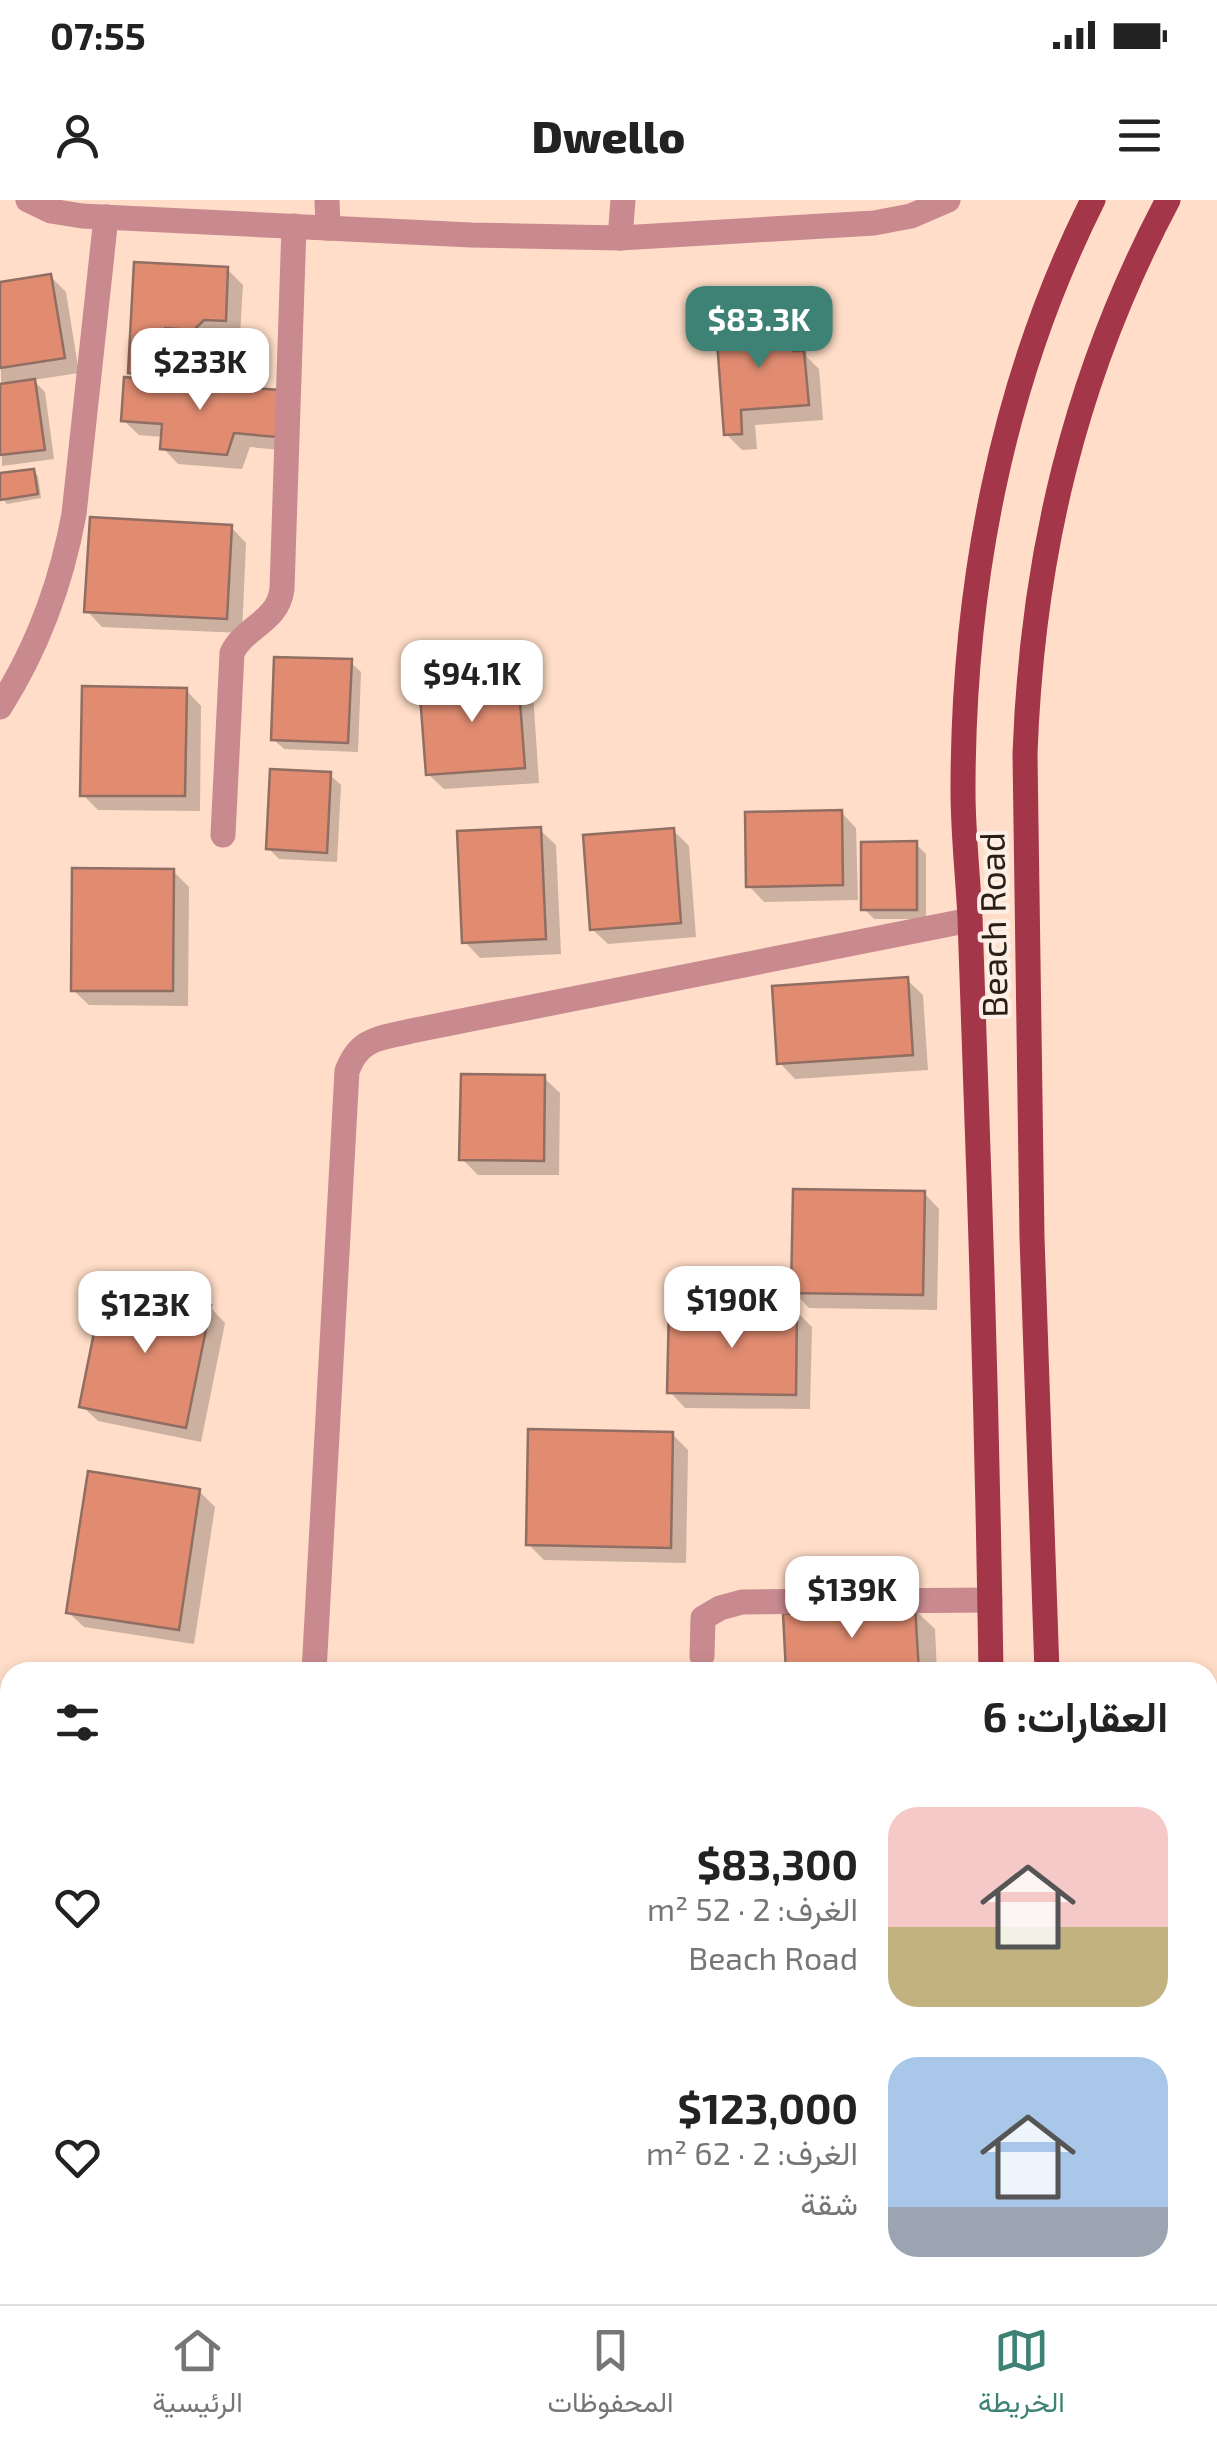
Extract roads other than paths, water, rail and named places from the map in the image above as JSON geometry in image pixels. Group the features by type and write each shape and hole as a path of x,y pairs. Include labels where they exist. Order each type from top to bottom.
{"main road":[{"name":"Beach Road","path":"990,1662 970,920 963,793 966,683 985,524 1020,385 1052,293 1093,200"},
{"name":"Beach Road","path":"1047,1662 1032,1237 1025,754 1028,674 1061,470 1098,352 1134,264 1168,200"}],"street":[{"path":"28,200 51,211 106,216 620,238 874,223 910,216 948,200"},
{"path":"326,200 328,228"},
{"path":"620,238 623,200"},
{"path":"0,707 40,635 66,556 74,514 106,216"},
{"path":"223,835 232,653 237,642 273,613 280,598 294,226"},
{"path":"315,1662 347,1072 353,1054 367,1042 411,1031 970,920"},
{"path":"702,1656 704,1618 720,1608 742,1602 990,1600"}]}
